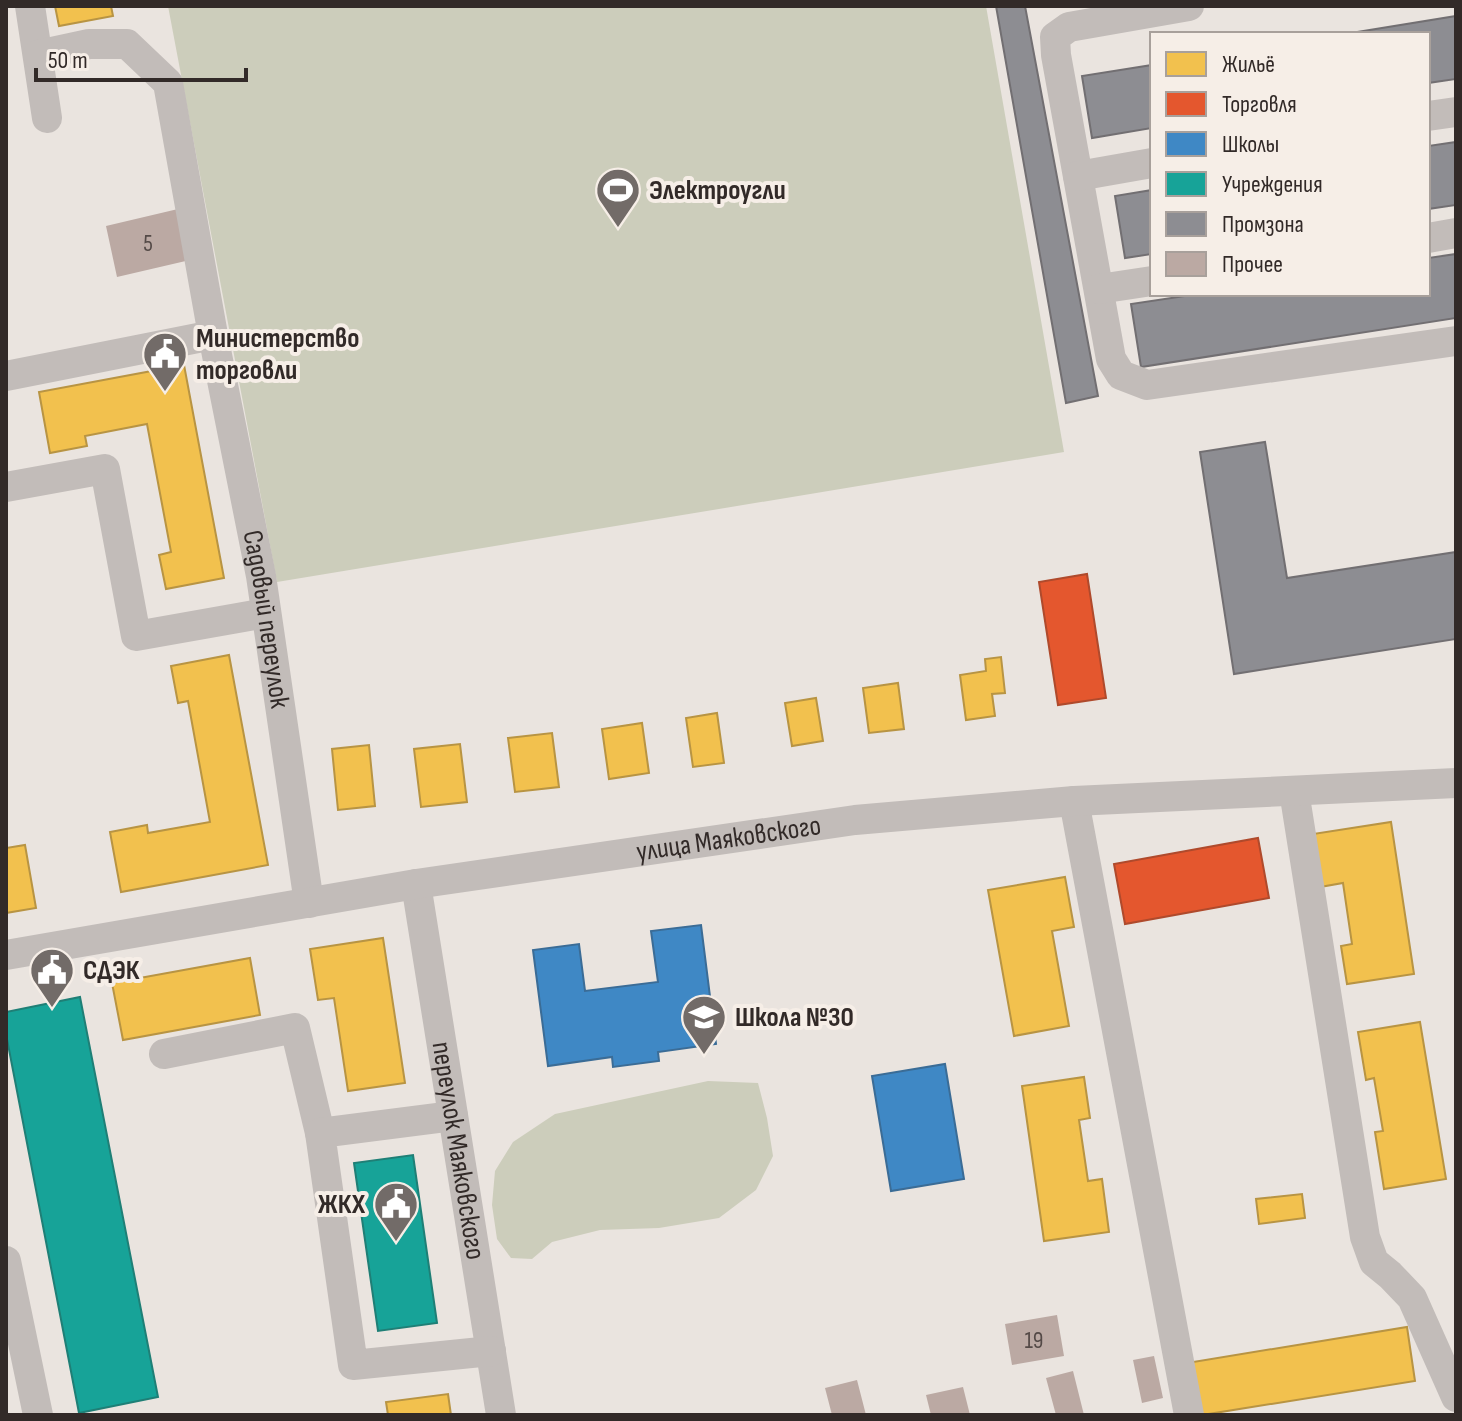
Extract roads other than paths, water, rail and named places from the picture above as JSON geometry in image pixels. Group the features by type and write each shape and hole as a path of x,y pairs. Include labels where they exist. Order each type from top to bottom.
{"street":[{"path":"30,6 47,118"},
{"path":"1189,6 1069,27 1055,37 1111,359 1121,375 1147,385 1456,341"},
{"name":"Садовый переулок","path":"38,55 89,44 127,44 168,83 266,613 309,903"},
{"path":"1430,116 1456,112"},
{"path":"1078,176 1150,163"},
{"path":"1430,238 1456,233"},
{"path":"1099,289 1150,281"},
{"path":"6,376 213,335"},
{"path":"6,487 105,469 136,636 266,613"},
{"name":"улица Маяковского","path":"6,955 416,884 855,820 1074,801 1456,783"},
{"path":"1294,791 1365,1237 1374,1262 1412,1298 1456,1397"},
{"path":"1074,801 1189,1415"},
{"name":"переулок Маяковского","path":"416,884 501,1415"},
{"path":"164,1054 295,1028 320,1133 353,1365 491,1351"},
{"path":"320,1133 453,1116"},
{"path":"6,1261 38,1415"}],"place":[{"name":"Электроугли","path":"618,229"},
{"name":"Министерство торговли","path":"165,393"},
{"name":"СДЭК","path":"52,1009"},
{"name":"Школа №30","path":"704,1056"},
{"name":"ЖКХ","path":"396,1243"}]}
